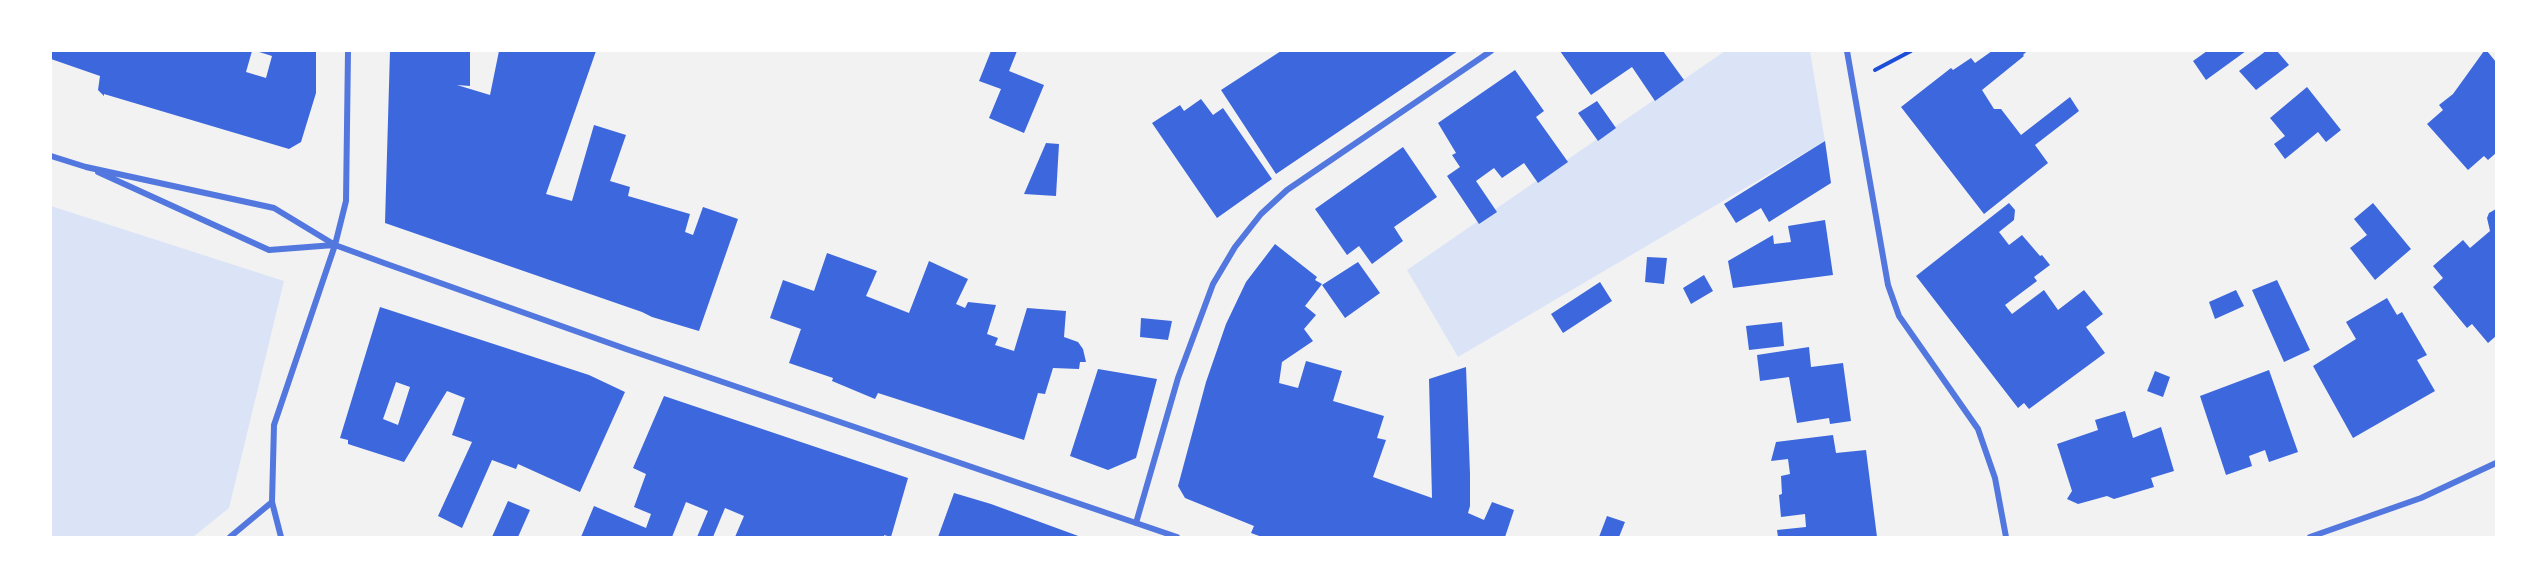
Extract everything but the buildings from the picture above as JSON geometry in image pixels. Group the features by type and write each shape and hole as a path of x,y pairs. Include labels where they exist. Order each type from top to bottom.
{"street":[{"path":"281,537 272,502 274,426 335,245 346,201 348,51"},
{"path":"1136,523 1178,378 1213,284 1235,247 1261,213 1287,190 1491,51"},
{"path":"1847,51 1887,285 1899,316 1978,429 1995,478 2006,537"},
{"path":"51,156 87,167 274,207 335,245 626,349 1178,537"},
{"path":"87,167 269,250 335,245"},
{"path":"2310,537 2421,498 2496,463"},
{"path":"230,537 272,502"}],"path":[{"path":"1853,82 1911,51"}],"shaded area":[{"path":"1725,51 1810,51 1825,141 1458,357 1407,270"},
{"path":"51,206 284,281 229,508 193,537 51,537"}]}
